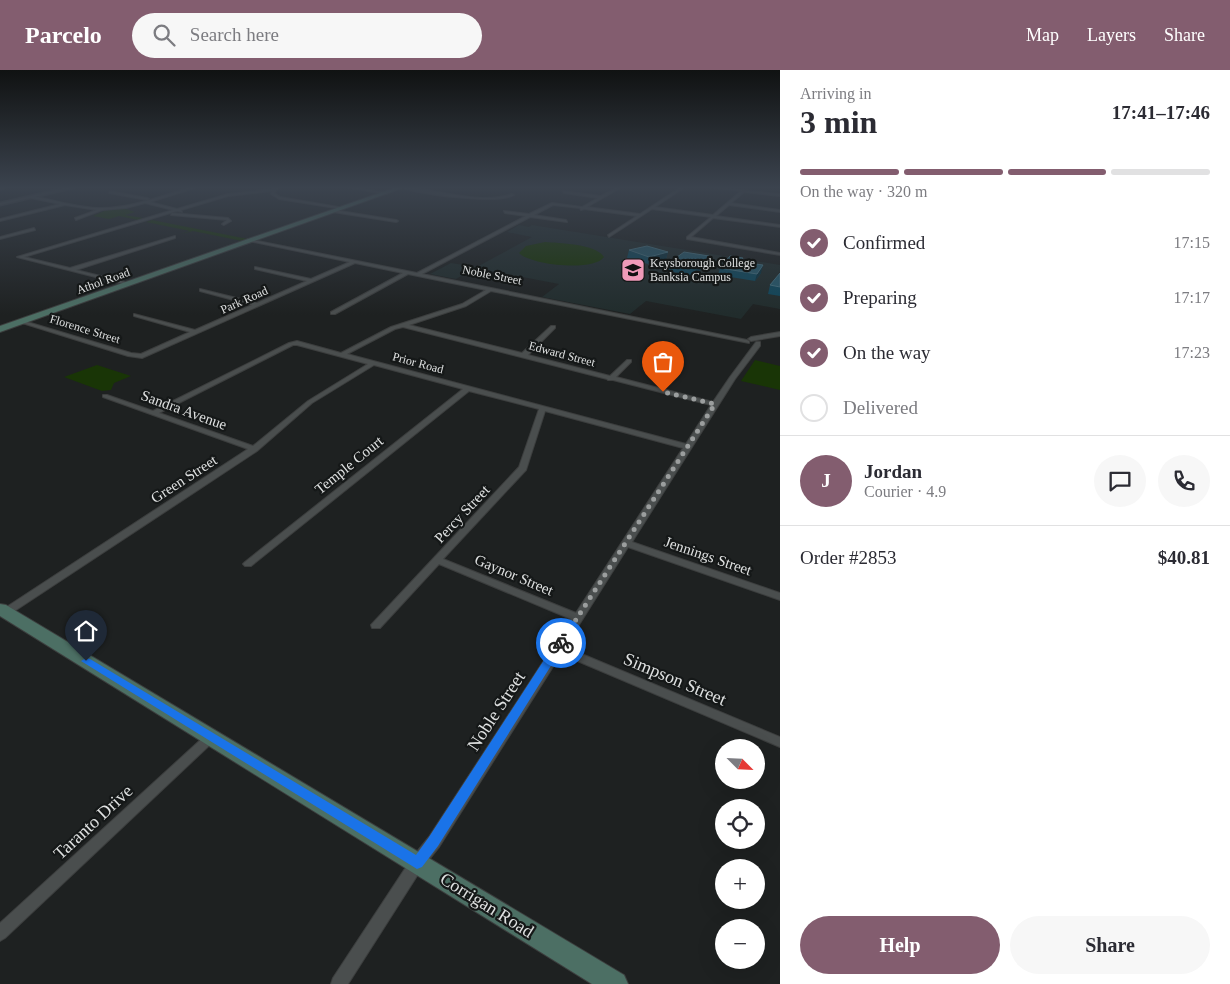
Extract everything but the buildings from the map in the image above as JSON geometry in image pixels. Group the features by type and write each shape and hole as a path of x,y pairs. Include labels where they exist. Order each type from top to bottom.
{"main road":[{"name":"Athol Road","path":"1,328 281,230"},
{"name":"Corrigan Road","path":"3,610 615,984"}],"street":[{"path":"0,238 32,230"},
{"path":"115,230 19,257 127,284"},
{"path":"419,274 504,230"},
{"path":"609,236 619,230"},
{"path":"698,230 688,238 758,248 780,254"},
{"path":"68,270 174,236"},
{"name":"Noble Street","path":"250,241 749,341 748,355"},
{"name":"Park Road","path":"142,356 354,261"},
{"path":"256,268 312,281"},
{"path":"333,313 408,272"},
{"path":"343,354 402,325 464,305 491,289"},
{"path":"202,290 257,305"},
{"path":"136,315 195,332"},
{"name":"Florence Street","path":"22,322 130,355 142,356"},
{"name":"Edward Street","path":"402,325 715,404"},
{"path":"523,356 553,327"},
{"path":"749,341 780,335"},
{"path":"749,341 758,342 780,335"},
{"name":"Noble Street","path":"339,984 417,863 434,842 715,404 748,355 754,351 758,342"},
{"name":"Prior Road","path":"152,413 291,344 304,344 688,448"},
{"path":"610,379 630,361"},
{"name":"Green Street","path":"3,610 254,449 310,402 373,363"},
{"name":"Temple Court","path":"248,564 467,389"},
{"name":"Sandra Avenue","path":"105,396 254,449"},
{"name":"Percy Street","path":"376,625 523,468 543,408"},
{"name":"Jennings Street","path":"626,544 780,597"},
{"name":"Gaynor Street","path":"438,560 578,618"},
{"name":"Simpson Street","path":"557,648 780,742"},
{"name":"Taranto Drive","path":"0,933 211,738"}],"shaded area":[{"name":"Keysborough College Banksia Campus","path":"511,230 561,230 780,265 780,272 777,276 780,277 780,309 753,304 741,319 646,301 630,314 542,297 559,284 475,268 532,237 507,232"},
{"path":"451,263 476,267 456,279 430,274"}],"green space":[{"path":"183,230 201,230 248,239 242,241 193,231 181,234 190,231"},
{"path":"545,242 586,247 593,249 604,257 598,262 588,264 562,265 536,261 519,253 526,246"},
{"path":"755,360 780,366 780,390 741,381"},
{"path":"97,365 131,376 114,383 111,390 102,391 64,377"}],"way so far":[{"path":"561,643 715,404 663,392"}],"place":[{"name":"Keysborough College Banksia Campus","path":"633,270"}],"route":[{"path":"86,661 417,863 434,842 561,643"}]}
